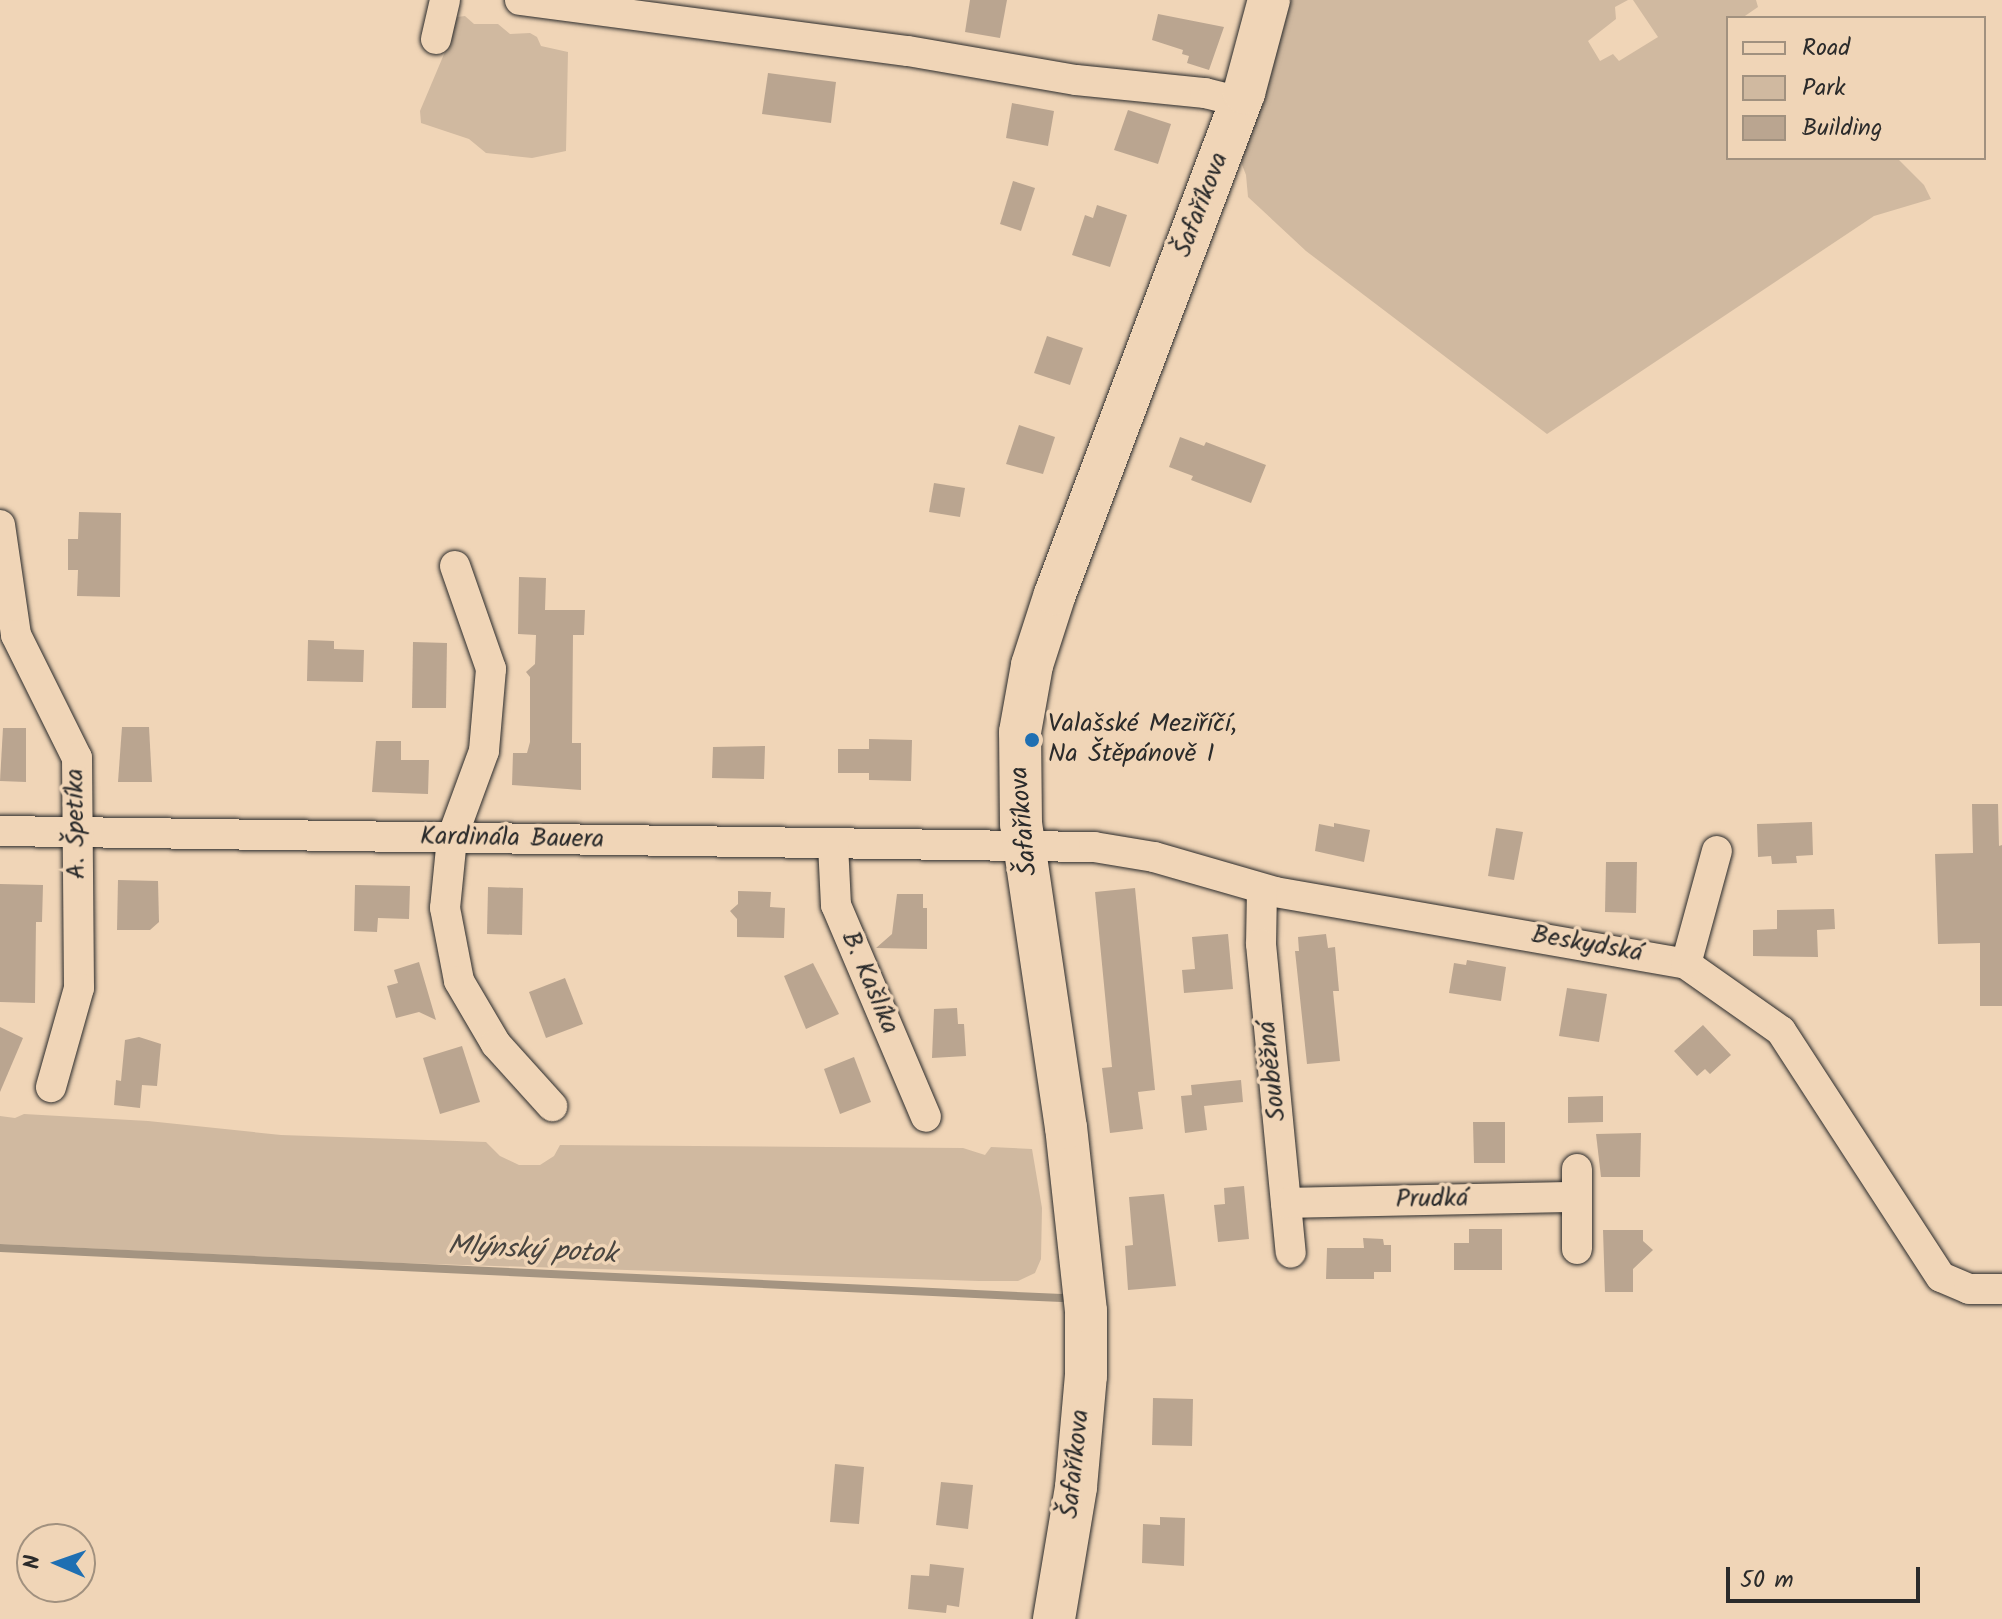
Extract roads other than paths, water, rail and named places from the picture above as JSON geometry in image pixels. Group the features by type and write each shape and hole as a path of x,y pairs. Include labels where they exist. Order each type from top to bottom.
{"street":[{"path":"436,39 445,0"},
{"path":"520,0 895,49 1062,78 1213,94 1241,102"},
{"name":"Šafaříkova","path":"1054,1619 1076,1487 1086,1376 1086,1311 1066,1128 1024,847 1019,798 1020,732 1032,665 1067,557 1241,102 1268,5"},
{"name":"A. Špetíka","path":"0,525 16,635 77,758 79,988 51,1087"},
{"path":"455,566 491,669 484,751 452,838 445,908 459,981 496,1044 552,1106"},
{"name":"Kardinála Bauera","path":"0,831 1024,847"},
{"name":"B. Kašlíka","path":"833,844 836,905 926,1117"},
{"name":"Beskydská","path":"1024,847 1119,850 1262,889 1686,964 1781,1031 1941,1277 1969,1289 2002,1289"},
{"path":"1686,964 1717,851"},
{"name":"Souběžná","path":"1262,889 1261,944 1291,1253"},
{"name":"Prudká","path":"1286,1203 1577,1183 1577,1249"}],"waterway":[{"name":"Mlýnský potok","path":"0,1248 1062,1298"}],"place":[{"name":"Valašské Meziříčí, Na Štěpánově I","path":"1032,740"}]}
